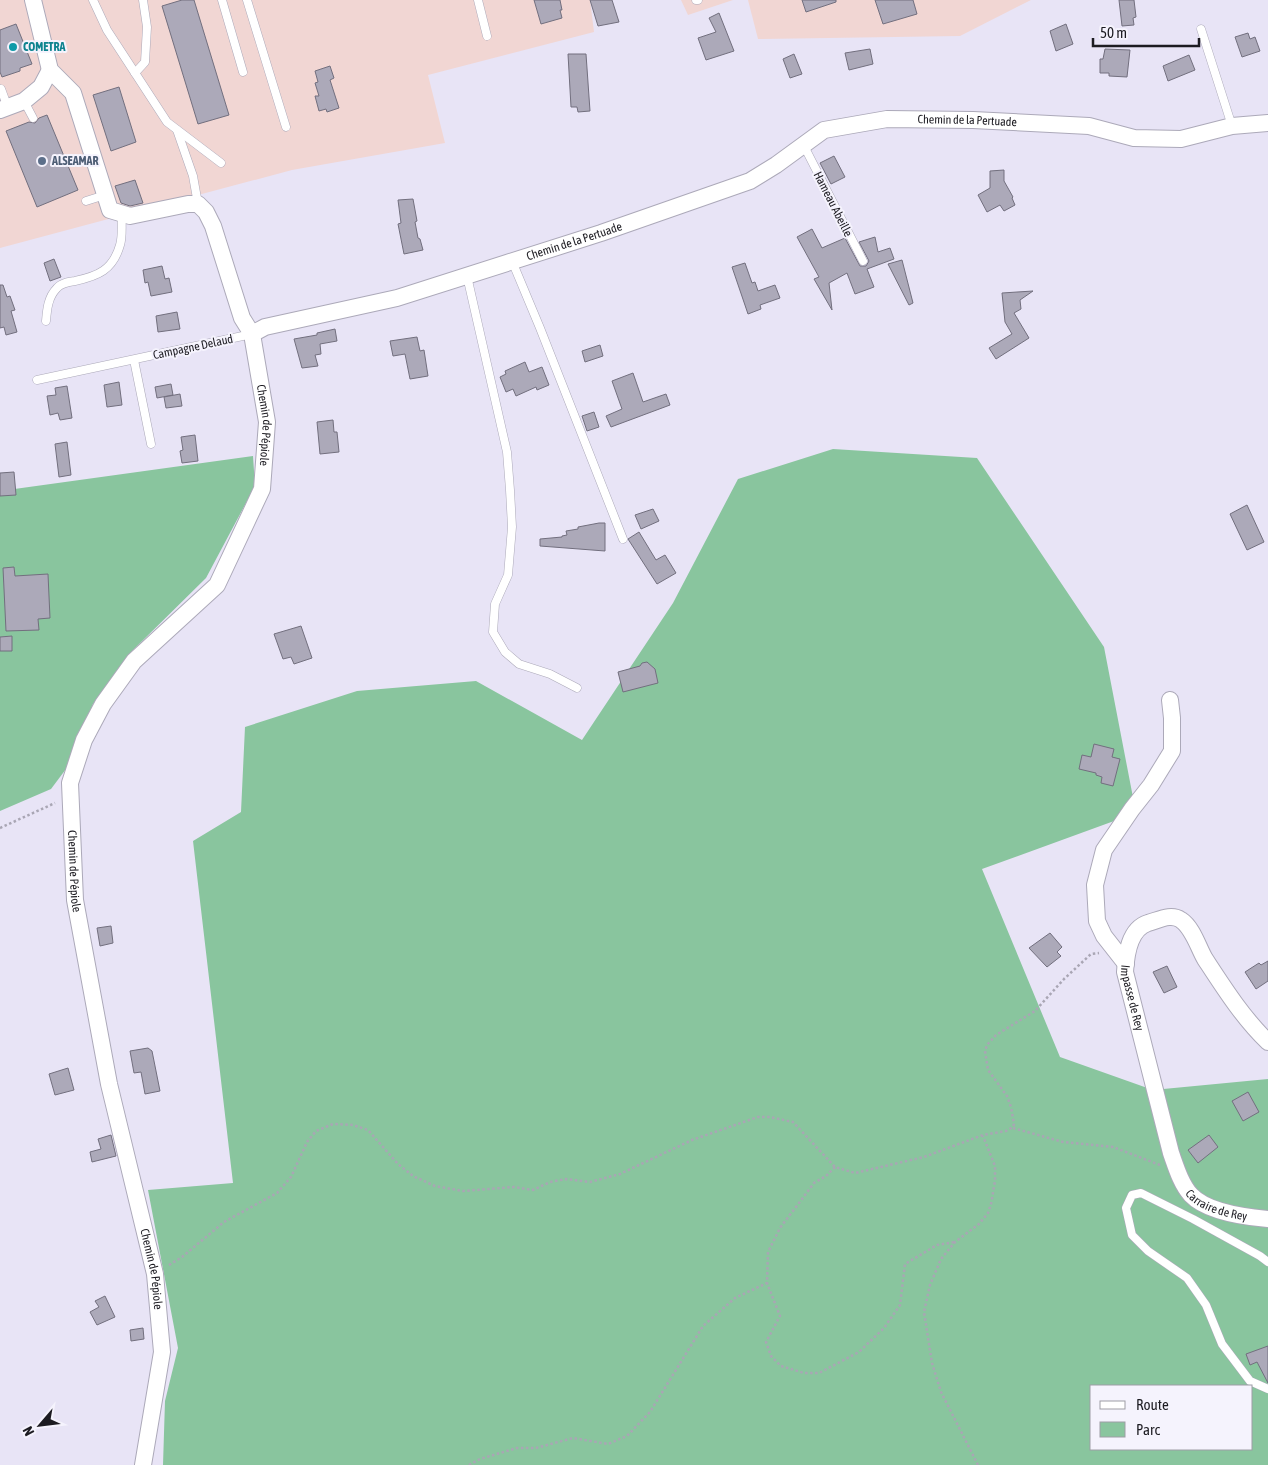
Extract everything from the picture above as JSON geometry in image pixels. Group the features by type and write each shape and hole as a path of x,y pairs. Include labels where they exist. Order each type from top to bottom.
{"street":[{"path":"32,0 50,70 73,93 110,210 130,216 188,204 198,204 206,212 213,226 242,318 252,334"},
{"path":"4,109 24,101 41,87 50,70"},
{"name":"Chemin de la Pertuade","path":"252,334 265,327 397,298 600,233 750,181 804,146 824,130 887,119 973,120 1089,126 1134,138 1182,139 1232,126 1268,123"},
{"name":"Chemin de Pépiole","path":"143,1465 162,1352 155,1274 109,1084 75,900 70,783 84,740 103,704 134,661 217,584 262,490 267,422 252,334"},
{"path":"1121,957 1104,936 1097,921 1096,885 1104,850 1151,785 1172,750 1170,700"},
{"name":"Impasse de Rey","path":"1177,1171 1170,1153 1121,957 1126,957 1135,930 1144,924 1170,916 1180,919 1188,926 1204,958 1250,1024 1268,1042"},
{"name":"Carraire de Rey","path":"1177,1171 1190,1194 1203,1203 1221,1211 1268,1219"}],"lane":[{"path":"93,0 107,30 167,122 221,163"},
{"path":"135,73 145,62 147,26 142,0"},
{"path":"222,0 243,72"},
{"path":"247,0 286,127"},
{"path":"478,0 487,36"},
{"path":"1201,29 1232,126"},
{"path":"1,89 4,109"},
{"path":"24,101 33,118"},
{"path":"178,130 193,176 198,204"},
{"name":"Hameau Abeille","path":"804,146 863,261"},
{"path":"86,201 105,195"},
{"path":"46,321 49,302 55,289 61,285 94,277 108,268 121,244 122,214"},
{"path":"512,261 623,539"},
{"path":"467,276 505,443 510,490 512,527 508,575 495,604 493,632 505,652 519,664 550,674 578,688"},
{"name":"Campagne Delaud","path":"37,380 252,334"},
{"path":"134,360 151,444"},
{"path":"1268,1262 1193,1218 1141,1193 1132,1195 1126,1208 1132,1235 1148,1251 1186,1278 1206,1305 1222,1344 1250,1381 1268,1390"}],"path":[{"path":"0,828 70,796"},
{"path":"1012,1127 1012,1107 1007,1096 988,1070 985,1051 987,1045 996,1035 1035,1011 1064,979 1091,954 1121,957"},
{"path":"155,1274 182,1257 224,1222 278,1193 291,1177 306,1142 316,1131 333,1124 353,1125 368,1130 398,1164 413,1176 435,1186 463,1191 514,1187 534,1190 550,1182 566,1179 590,1182 620,1174 692,1140 758,1117 770,1117 793,1122 835,1167 855,1173 924,1157 983,1135 1006,1131 1012,1127"},
{"path":"1012,1127 1063,1142 1113,1147 1177,1171"},
{"path":"978,1465 941,1392 932,1363 924,1317 930,1285 934,1272 941,1260 955,1242 979,1224 988,1213 991,1204 995,1182 995,1166 983,1135"},
{"path":"835,1167 826,1176 814,1183 780,1228 768,1252 767,1283 780,1316 766,1342 771,1356 781,1366 804,1373 819,1373 859,1352 884,1328 900,1305 905,1264 936,1245 955,1242"},
{"path":"469,1465 480,1459 517,1448 536,1448 573,1438 608,1444 627,1436 650,1412 703,1326 735,1298 767,1283"}],"shaded area":[{"path":"0,0 590,0 594,32 428,75 445,143 292,170 0,248"},
{"path":"681,0 733,0 688,15"},
{"path":"748,0 1031,0 960,36 758,39"}],"green space":[{"path":"833,449 977,458 1104,647 1136,813 982,869 1060,1057 1153,1090 1268,1079 1268,1465 163,1465 165,1401 178,1348 148,1190 233,1183 193,841 241,812 245,727 357,691 476,681 582,740 673,603 738,479"},
{"path":"253,456 255,486 206,578 130,653 93,704 66,769 51,789 0,811 0,491"}],"building":[{"path":"182,0 194,0 229,115 198,124 162,6"},
{"path":"534,0 560,0 562,18 541,24"},
{"path":"590,0 612,0 619,22 598,26"},
{"path":"802,0 836,0 836,2 806,12"},
{"path":"875,0 913,0 917,14 883,24"},
{"path":"1119,0 1134,0 1136,17 1133,18 1134,25 1122,26"},
{"path":"719,13 734,51 706,60 698,38 716,32 709,18"},
{"name":"COMETRA","path":"16,24 32,64 20,68 20,71 2,77 0,72 0,30"},
{"path":"1066,24 1073,44 1056,51 1050,31"},
{"path":"1248,33 1250,39 1255,37 1260,51 1242,57 1235,37"},
{"path":"870,49 873,64 849,70 845,53"},
{"path":"1105,49 1130,50 1127,77 1109,76 1109,73 1100,73 1100,59 1103,59"},
{"path":"568,54 586,54 590,111 578,112 577,107 571,107"},
{"path":"794,54 802,74 790,78 783,59"},
{"path":"1189,55 1195,70 1168,81 1163,66"},
{"path":"330,66 334,78 330,80 339,108 327,112 326,109 319,111 315,96 319,96 315,83 318,82 315,71"},
{"path":"119,87 136,142 111,151 93,95"},
{"name":"ALSEAMAR","path":"47,115 78,190 37,207 6,131 29,122 35,123 39,118"},
{"path":"834,156 845,177 831,184 820,163"},
{"path":"1004,170 1004,181 1013,197 1015,205 1004,211 1000,205 987,212 978,195 990,188 990,171"},
{"path":"135,180 143,203 130,206 121,203 115,186"},
{"path":"413,199 418,238 423,250 404,254 398,224 401,223 398,200"},
{"path":"812,229 822,248 845,238 860,266 866,266 869,261 859,242 875,237 878,252 890,248 894,259 867,269 874,287 855,294 847,273 829,283 832,310 814,279 819,277 797,237"},
{"path":"54,259 61,277 50,281 44,263"},
{"path":"902,260 913,303 909,305 888,264"},
{"path":"745,263 752,283 755,282 758,291 775,285 780,298 760,305 761,309 748,314 732,267"},
{"path":"162,266 165,279 169,278 172,292 151,296 148,282 145,283 143,270"},
{"path":"0,285 3,285 7,297 10,296 15,310 11,311 17,332 6,335 4,327 0,328"},
{"path":"1033,291 1020,300 1021,309 1014,313 1029,338 996,359 989,348 1012,334 1005,322 1002,293"},
{"path":"177,312 180,329 158,332 156,316"},
{"path":"335,329 337,341 320,344 321,354 315,355 318,366 302,368 294,339 317,335 317,333"},
{"path":"417,337 420,351 424,350 428,376 410,379 405,354 393,356 390,341"},
{"path":"600,345 603,356 585,362 582,351"},
{"path":"525,362 529,372 542,367 549,385 537,390 536,387 516,396 513,389 506,392 500,377 506,374 505,371"},
{"path":"633,373 643,402 666,394 670,405 611,427 606,416 622,409 612,381"},
{"path":"119,382 122,405 107,407 104,385"},
{"path":"171,384 173,395 157,398 155,387"},
{"path":"67,386 72,418 60,420 58,413 50,415 47,396 56,395 55,388"},
{"path":"180,394 182,406 166,408 164,397"},
{"path":"594,412 599,427 587,431 582,416"},
{"path":"333,420 334,432 337,432 339,452 320,454 317,422"},
{"path":"195,435 198,461 182,463 180,451 183,450 181,437"},
{"path":"67,442 71,475 59,477 55,444"},
{"path":"14,472 16,495 0,496 0,473"},
{"path":"1247,505 1264,542 1247,550 1230,514"},
{"path":"653,509 659,521 641,529 635,515"},
{"path":"605,523 605,551 540,546 540,539 562,537 567,535 566,531"},
{"path":"639,532 656,560 665,555 676,573 657,584 628,539"},
{"path":"14,567 15,576 48,574 50,618 38,619 39,630 6,631 3,568"},
{"path":"301,626 312,658 294,664 291,657 283,659 274,634"},
{"path":"12,636 12,651 0,651 0,637"},
{"path":"647,662 655,669 658,683 623,692 618,672"},
{"path":"1094,744 1114,749 1112,757 1120,759 1113,786 1101,783 1102,777 1096,775 1096,773 1079,769 1082,755 1091,757"},
{"path":"111,926 113,943 100,946 97,928"},
{"path":"1050,933 1062,947 1057,952 1061,956 1047,967 1029,948"},
{"path":"1268,961 1268,981 1256,989 1245,972 1259,963 1261,965"},
{"path":"1167,966 1177,987 1164,993 1153,972"},
{"path":"148,1048 152,1051 160,1091 145,1094 141,1072 134,1073 130,1051"},
{"path":"68,1068 74,1090 55,1095 49,1074"},
{"path":"1248,1092 1259,1112 1243,1121 1232,1101"},
{"path":"111,1135 116,1156 92,1162 90,1152 101,1149 98,1139"},
{"path":"1209,1135 1218,1147 1198,1163 1188,1150"},
{"path":"105,1296 115,1317 97,1325 90,1312 99,1307 95,1301"},
{"path":"143,1328 144,1339 131,1341 130,1330"},
{"path":"1268,1346 1268,1383 1257,1362 1250,1365 1246,1354"}],"place":[{"name":"COMETRA","path":"13,47"},
{"name":"ALSEAMAR","path":"42,161"}]}
